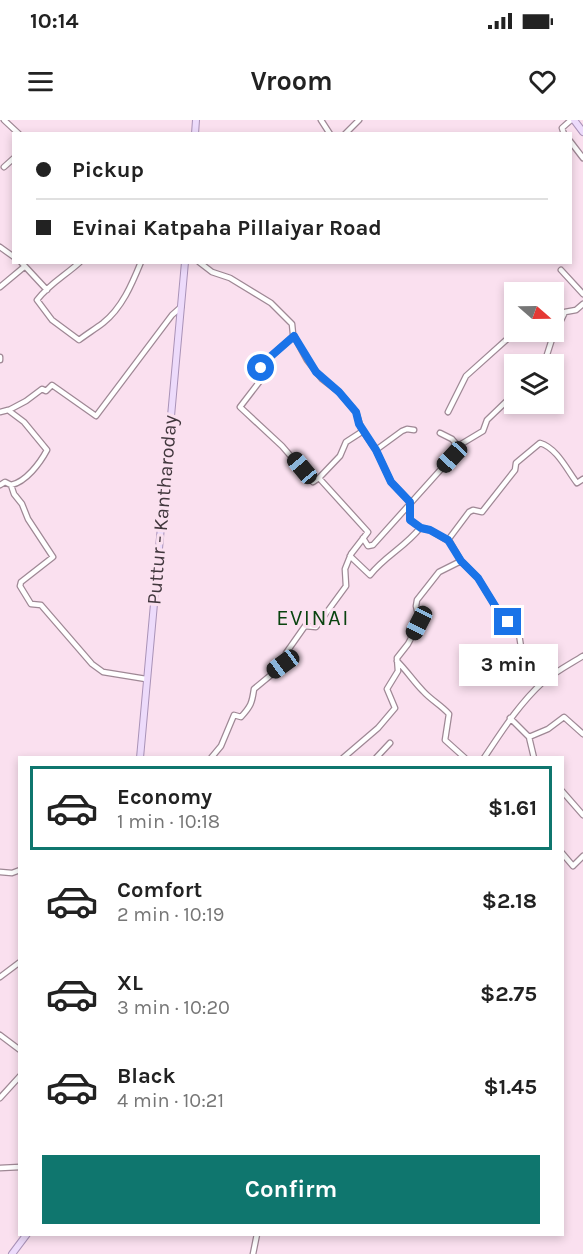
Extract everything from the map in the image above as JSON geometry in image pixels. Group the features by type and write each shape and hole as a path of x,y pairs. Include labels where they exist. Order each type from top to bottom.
{"main road":[{"path":"573,120 583,132"},
{"name":"Puttur - Kantharoday","path":"140,756 185,264"},
{"path":"12,1254 26,1236"}],"street":[{"path":"4,120 17,132"},
{"path":"347,132 359,120"},
{"path":"563,132 562,128 573,120"},
{"path":"572,144 583,158"},
{"path":"4,167 12,160"},
{"path":"78,264 68,274 59,277 37,300 52,320 80,340 104,322 120,305 132,285 140,264"},
{"path":"204,264 212,272 230,278 271,303 292,324 294,336 316,372 339,392 356,412 363,431 376,450 391,482 410,502 409,518 420,528 430,530 448,540 461,561 478,578 497,609 519,634 521,647 545,681"},
{"path":"0,287 23,265 46,290"},
{"path":"561,270 583,294"},
{"path":"564,316 566,312 576,310 583,304"},
{"path":"0,412 26,401 42,388 46,391 52,385 96,416 172,315 181,307"},
{"path":"294,336 262,364 263,377 240,407 282,446 313,482 340,456 346,442 363,431"},
{"path":"448,412 466,376 504,342"},
{"path":"363,538 368,546 373,545 452,457 458,446 483,431 487,420 504,404"},
{"path":"0,485 5,482 11,484 25,478 47,450 24,422 9,410"},
{"path":"376,450 402,431 414,430"},
{"path":"440,433 452,439 458,446"},
{"path":"448,540 469,512 473,510 479,512 484,509 515,470 516,464 540,443 549,448 566,466 577,483 583,479"},
{"path":"213,756 221,746 234,715 241,717 250,707 254,699 254,688 283,664 286,653 305,626 316,627 336,601 346,586 345,569 350,556 368,532 319,478"},
{"path":"11,484 28,519 53,557 21,582 20,586 31,604 41,605 78,649 103,672 146,679"},
{"path":"350,556 370,575 383,559 405,546 420,528"},
{"path":"345,756 378,728 395,708 387,692 398,670 396,660 419,623 416,606 421,594 439,572 461,561"},
{"path":"485,756 510,718 545,681 583,656"},
{"path":"396,660 423,691 439,703 448,714 445,740 463,756"},
{"path":"529,737 548,729 564,717 583,734"},
{"path":"510,718 529,737 534,756"},
{"path":"378,756 390,743"},
{"path":"381,752 384,756"},
{"path":"564,793 583,815"},
{"path":"564,855 573,866 583,856"},
{"path":"0,872 12,873 18,871"},
{"path":"0,977 18,964"},
{"path":"0,1036 18,1049"},
{"path":"0,1098 18,1078"},
{"path":"0,1168 18,1167"},
{"path":"253,1254 257,1236"}],"district":[{"name":"EVINAI","path":"313,618"}],"route":[{"path":"261,368 269,357 294,336 316,372 339,392 356,412 359,424 376,450 385,472 396,489 410,502 410,520 421,528 430,530 448,540 461,561 478,578 508,622"}]}
